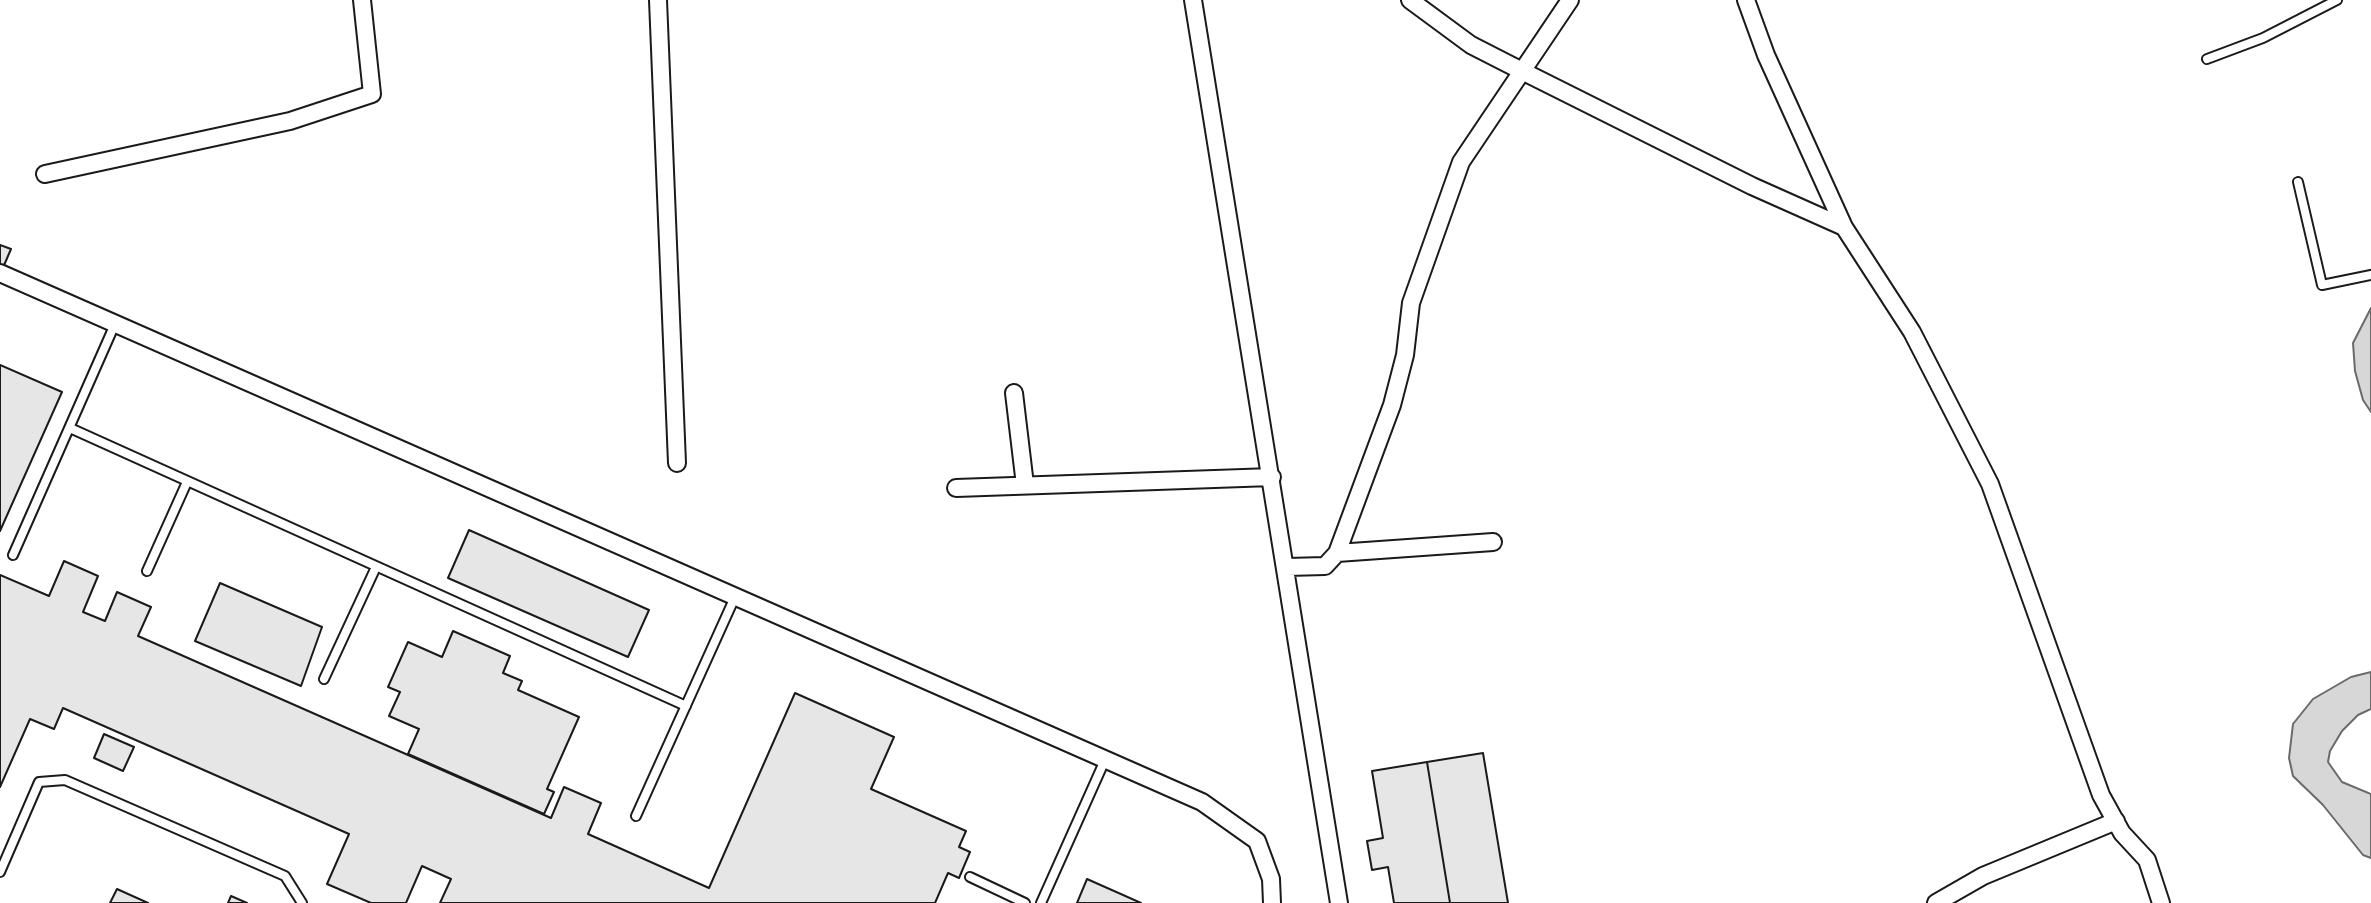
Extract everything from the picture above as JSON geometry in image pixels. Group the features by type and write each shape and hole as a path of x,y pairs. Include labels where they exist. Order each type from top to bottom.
{"street":[{"path":"45,174 290,121 372,94 362,0"},
{"path":"658,0 677,463"},
{"path":"1193,0 1339,903"},
{"path":"1410,0 1471,45 1752,186 1844,227"},
{"path":"1287,567 1325,566 1337,553 1392,405 1405,355 1411,303 1461,162 1520,70 1570,0"},
{"path":"1746,0 1766,55 1844,227 1912,332 1990,484 2101,795 2116,821 2147,860 2161,903"},
{"path":"0,273 1202,802 1257,841 1271,879 1272,903"},
{"path":"1014,393 1025,485"},
{"path":"956,488 1272,477"},
{"path":"1337,553 1493,542"},
{"path":"1936,903 1983,876 2116,821"}],"lane":[{"path":"2207,59 2263,38 2337,0"},
{"path":"2298,182 2322,285 2371,275"},
{"path":"13,555 115,324"},
{"path":"70,428 686,706"},
{"path":"147,571 187,482"},
{"path":"324,679 376,567"},
{"path":"636,816 735,597"},
{"path":"1041,903 1105,760"},
{"path":"0,872 39,782 65,780 285,876 301,902"},
{"path":"970,877 1025,903"}],"shaded area":[{"path":"2371,308 2371,412 2363,400 2355,371 2353,343"},
{"path":"2371,672 2371,709 2358,715 2342,731 2330,751 2328,762 2342,782 2371,794 2371,858 2363,855 2323,805 2293,776 2289,758 2293,724 2313,699 2351,677"}],"building":[{"path":"0,245 11,249 2,270 0,269"},
{"path":"0,365 62,392 0,531"},
{"path":"469,530 649,610 628,657 448,578"},
{"path":"64,561 98,576 83,612 105,621 117,592 151,607 138,636 551,818 564,787 601,803 588,834 709,888 795,693 894,737 871,789 966,831 959,847 970,852 959,878 948,873 935,903 440,903 451,879 422,866 406,903 371,903 327,884 349,834 63,708 54,729 30,719 0,787 0,575 49,596"},
{"path":"220,583 322,627 301,686 195,641"},
{"path":"453,631 510,656 503,673 522,681 518,690 579,717 547,789 554,792 544,814 408,754 419,729 389,716 400,692 388,687 408,642 442,657"},
{"path":"104,734 134,747 123,771 94,758"},
{"path":"1483,753 1508,903 1450,903 1427,762"},
{"path":"1427,762 1450,903 1394,903 1388,867 1372,870 1367,841 1383,838 1372,771"},
{"path":"1087,879 1141,903 1077,903"},
{"path":"117,889 148,903 110,903"},
{"path":"231,896 247,903 228,903"}]}
